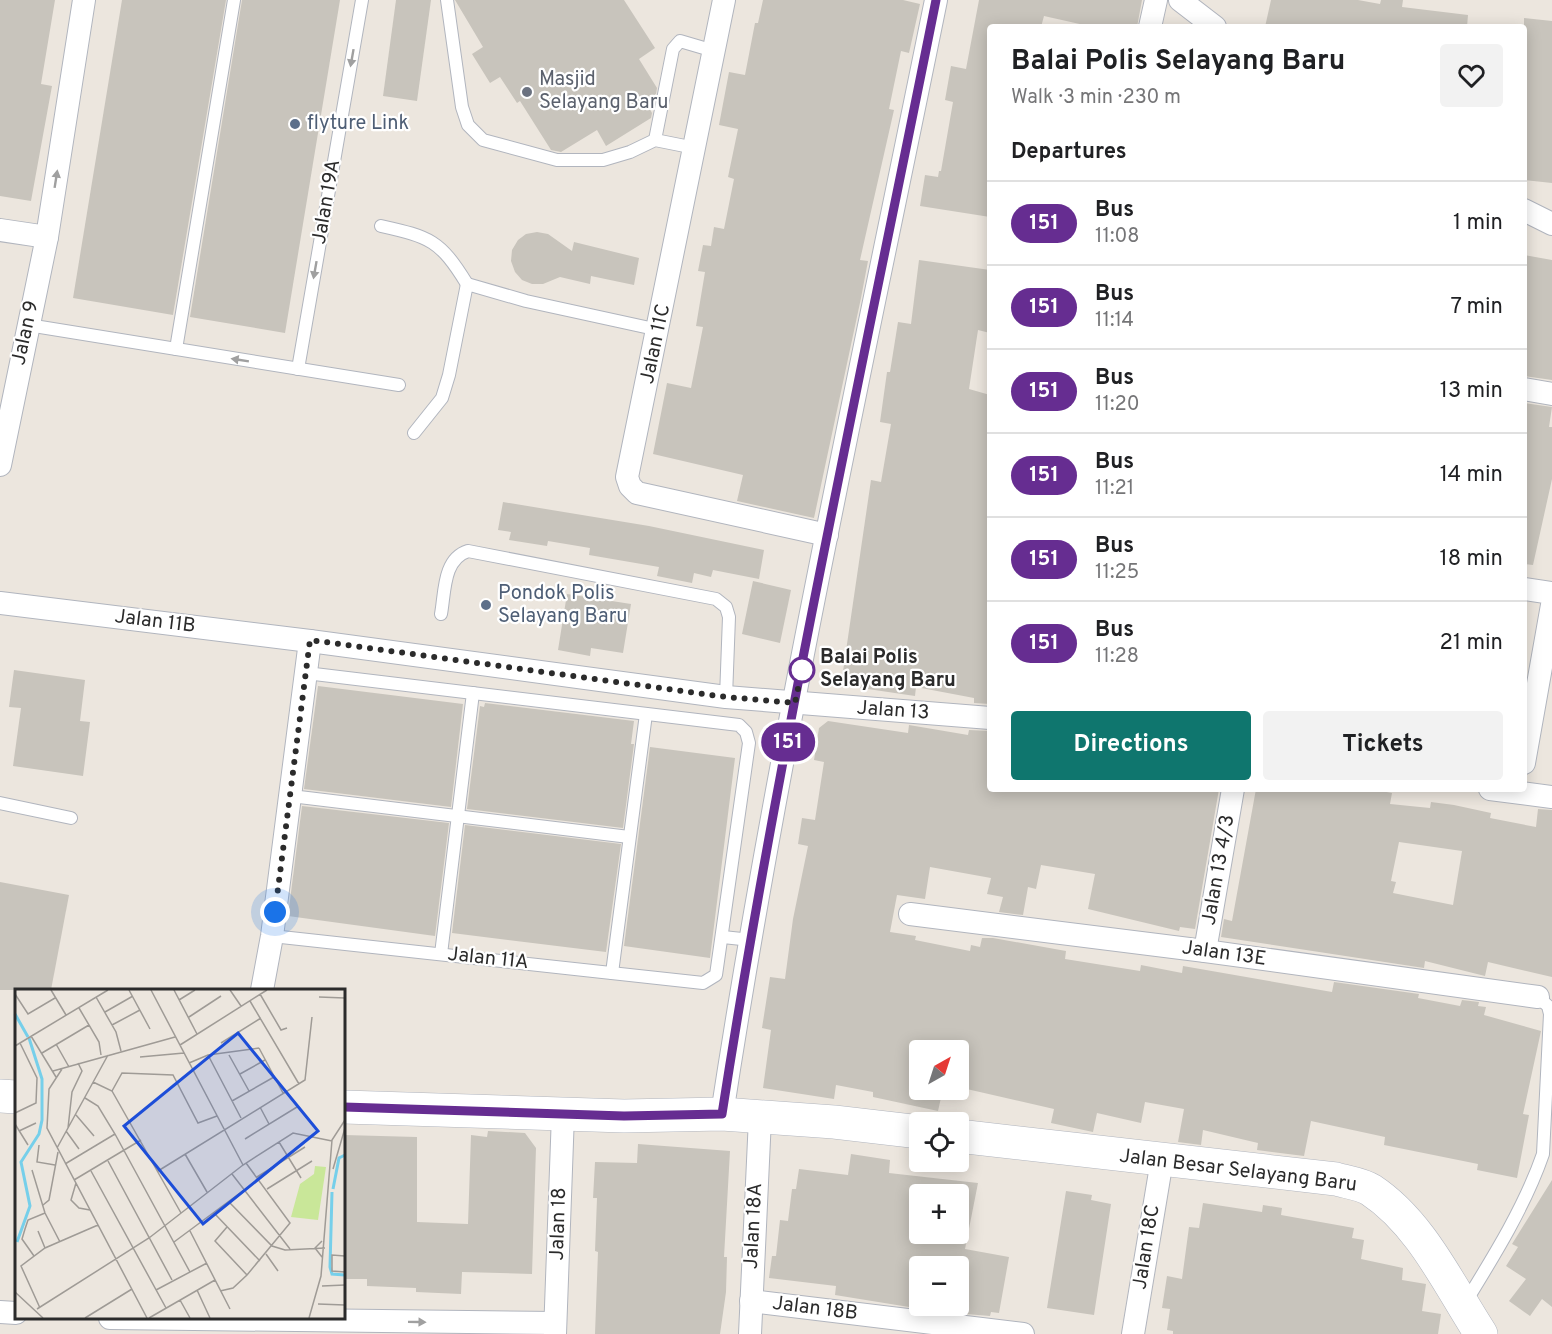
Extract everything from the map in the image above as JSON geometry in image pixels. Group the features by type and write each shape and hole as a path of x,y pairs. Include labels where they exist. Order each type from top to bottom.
{"street":[{"path":"0,230 47,237 84,0"},
{"name":"Jalan 11C","path":"724,0 659,330 627,477 630,486 637,493 827,535"},
{"path":"722,1114 751,940 827,535 936,0"},
{"path":"1151,24 1156,0"},
{"path":"1180,0 1211,24"},
{"path":"1527,212 1552,224"},
{"name":"Jalan 9","path":"0,465 47,237"},
{"path":"1527,390 1552,394"},
{"path":"1527,589 1552,593"},
{"name":"Jalan 11B","path":"0,603 310,640 726,697 795,703"},
{"path":"1527,746 1552,605"},
{"path":"262,989 272,936 310,640"},
{"name":"Jalan 13","path":"795,703 987,718"},
{"name":"Jalan 13 4/3","path":"1205,951 1232,792"},
{"path":"1524,792 1552,797"},
{"name":"Jalan 13E","path":"909,914 1205,951 1538,997"},
{"path":"0,1096 15,1097"},
{"path":"345,1107 562,1114 722,1114 834,1122 909,1131"},
{"name":"Jalan 18","path":"555,1328 562,1114"},
{"name":"Jalan 18A","path":"750,1334 760,1118"},
{"name":"Jalan Besar Selayang Baru","path":"969,1137 1336,1179 1370,1188 1403,1219 1436,1260 1481,1334"},
{"name":"Jalan 18C","path":"1133,1334 1162,1160"},
{"name":"Jalan 18B","path":"751,1301 1023,1334"},
{"path":"0,1312 15,1313"},
{"path":"121,1319 163,1327 555,1328"}],"lane":[{"path":"176,349 234,0"},
{"name":"Jalan 19A","path":"298,369 362,0"},
{"path":"447,0 462,107 468,125 483,140 557,160 603,160 630,152 655,140 695,148"},
{"path":"655,140 673,48 680,41 714,51"},
{"path":"381,226 416,234 436,243 453,261 466,284 450,375 442,398 414,433"},
{"path":"466,284 526,301 659,330"},
{"path":"28,325 399,385"},
{"path":"441,614 449,566 457,554 468,551 716,599 726,607 729,617 726,697"},
{"path":"306,673 739,725 746,732 749,742 723,937 751,940"},
{"path":"441,954 473,693"},
{"path":"612,973 646,714"},
{"path":"291,796 629,837"},
{"path":"0,803 71,818"},
{"name":"Jalan 11A","path":"272,936 703,983 716,975 723,937"},
{"path":"1463,1306 1500,1243 1535,1175 1543,1154 1550,1014 1548,1006 1538,997"}],"building":[{"path":"0,0 55,0 41,84 52,86 31,201 0,196"},
{"path":"122,0 226,0 173,315 73,298"},
{"path":"242,0 340,0 285,333 190,317"},
{"path":"396,0 431,0 417,101 383,96"},
{"path":"455,0 624,0 655,48 639,59 657,88 656,94 645,101 652,113 651,118 606,146 597,130 561,152 551,150 520,101 517,103 500,77 490,83 472,54 483,47"},
{"path":"763,0 903,0 920,4 909,53 901,51 889,109 894,110 860,260 868,261 814,518 737,501 743,475 653,454 667,383 691,388 703,327 696,326 705,272 698,271 703,245 711,246 714,227 724,229 734,179 728,177 738,129 719,125 729,72 745,75 755,23 758,23"},
{"path":"979,0 1142,0 1138,24 1080,24 1044,16 1042,24 987,24 987,217 920,206 925,175 938,177 941,171 953,102 945,100 951,66 966,69"},
{"path":"1271,0 1358,0 1380,4 1381,0 1403,0 1402,7 1468,15 1467,24 1266,24"},
{"path":"1524,18 1552,21 1552,183 1527,180 1527,24 1524,24"},
{"path":"537,232 548,234 572,251 574,242 639,258 634,285 591,276 590,284 560,277 543,284 532,284 522,280 515,272 511,261 512,250 518,240 526,234"},
{"path":"1527,256 1552,260 1552,380 1527,376"},
{"path":"919,260 987,270 987,332 978,330 969,389 987,394 987,704 974,703 974,698 916,687 915,696 841,685 871,480 881,482 891,424 880,422 887,372 890,372 898,322 911,324"},
{"path":"1527,403 1552,407 1549,427 1552,427 1552,479 1533,565 1527,564"},
{"path":"503,502 649,526 764,550 759,579 713,570 711,577 694,573 692,583 657,576 659,567 589,555 590,548 548,541 547,546 509,540 511,532 498,530"},
{"path":"753,581 791,590 780,643 742,634"},
{"path":"567,594 631,604 623,653 591,648 590,656 558,650"},
{"path":"14,670 85,680 80,721 90,722 83,776 13,766 21,708 9,707"},
{"path":"318,686 463,704 451,807 304,789"},
{"path":"485,703 634,721 631,744 634,744 623,828 467,809 480,706 484,707"},
{"path":"828,721 908,733 909,725 968,735 969,730 987,731 987,792 1218,792 1195,929 1180,927 1179,931 1088,909 1095,874 1041,865 1036,889 1028,887 1023,915 999,912 1003,897 987,894 991,878 930,867 925,899 897,895 890,932 916,936 915,940 970,951 971,945 980,947 982,938 993,938 1066,951 1065,959 1140,971 1141,965 1182,973 1183,966 1332,992 1334,982 1419,994 1418,998 1460,1006 1462,1000 1479,1002 1478,1006 1486,1007 1484,1015 1541,1031 1523,1114 1529,1115 1517,1178 1477,1170 1478,1164 1384,1145 1385,1137 1311,1121 1304,1156 1257,1150 1258,1143 1203,1130 1201,1145 1178,1142 1184,1109 1145,1102 1141,1123 1097,1113 1093,1132 1051,1123 1054,1109 969,1090 969,1040 909,1040 909,1100 940,1100 938,1111 873,1097 873,1092 836,1085 834,1099 763,1088 771,1030 762,1028 770,977 785,979 793,919 808,846 798,844 802,818 815,820 824,762 814,760 819,728"},
{"path":"650,747 735,758 710,958 624,946"},
{"path":"1255,792 1386,792 1392,793 1390,804 1430,808 1431,802 1454,805 1491,813 1490,818 1536,827 1538,809 1552,810 1552,977 1488,962 1485,976 1425,961 1424,968 1221,937 1224,919 1232,921","holes":["1399,842 1462,851 1453,905 1393,893 1396,882 1391,881"]},
{"path":"302,806 449,823 435,936 288,916"},
{"path":"465,825 621,844 606,952 452,933"},
{"path":"0,882 69,895 51,989 0,990"},
{"path":"488,1131 525,1133 536,1148 532,1274 462,1272 461,1294 416,1292 416,1288 367,1286 367,1279 345,1279 345,1135 417,1137 417,1222 468,1224 471,1135 487,1137"},
{"path":"638,1144 730,1151 724,1257 727,1257 726,1292 720,1334 595,1334 598,1252 595,1251 597,1198 593,1198 595,1162 637,1163"},
{"path":"851,1154 890,1160 889,1173 978,1183 969,1229 969,1184 909,1184 909,1244 966,1244 965,1249 1009,1257 999,1313 991,1312 990,1316 969,1314 969,1256 909,1256 909,1307 835,1295 836,1286 769,1278 772,1256 776,1256 780,1220 788,1221 792,1189 796,1189 799,1169 848,1175"},
{"path":"1552,1180 1552,1307 1542,1299 1530,1316 1509,1301 1526,1279 1506,1266 1518,1247 1512,1244"},
{"path":"1066,1191 1092,1195 1091,1200 1111,1204 1094,1315 1047,1308"},
{"path":"1203,1203 1262,1212 1263,1205 1282,1208 1281,1215 1354,1228 1352,1238 1364,1240 1361,1259 1403,1268 1402,1280 1426,1284 1422,1311 1441,1314 1438,1334 1173,1334 1173,1331 1167,1330 1170,1309 1162,1308 1167,1276 1182,1279 1189,1227 1199,1228"}],"bus line":[{"name":"151","path":"345,1107 624,1116 722,1114 751,940 820,575 936,0"}],"place":[{"name":"Masjid Selayang Baru","path":"527,92"},
{"name":"flyture Link","path":"295,124"},
{"name":"Pondok Polis Selayang Baru","path":"486,605"},
{"name":"Balai Polis Selayang Baru","path":"802,670"}],"route":[{"path":"275,912 310,640 726,697 795,703 802,668 802,670"}]}
